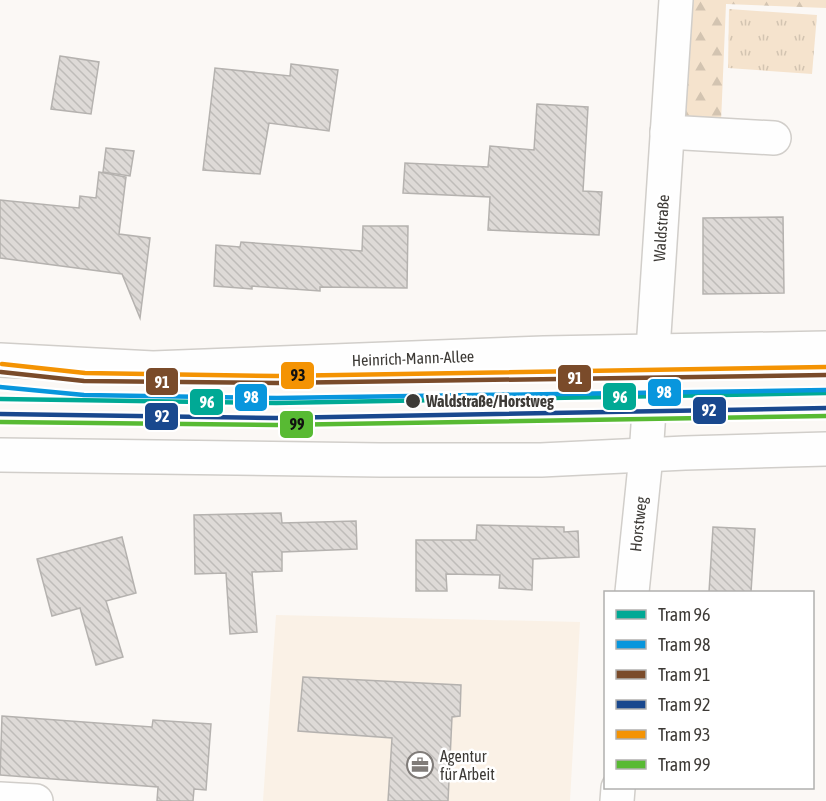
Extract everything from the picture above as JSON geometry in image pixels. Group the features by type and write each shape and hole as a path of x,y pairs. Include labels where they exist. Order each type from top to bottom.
{"street":[{"name":"Waldstraße","path":"646,456 676,0"},
{"path":"667,132 774,138"},
{"name":"Heinrich-Mann-Allee","path":"0,360 153,368 532,353 826,348"},
{"path":"0,455 541,460 826,449"},
{"name":"Horstweg","path":"632,591 646,456"},
{"path":"0,799 36,801"}],"shaded area":[{"path":"276,615 580,622 570,801 263,801"}],"green space":[{"path":"683,0 826,0 826,8 726,4 721,122 677,117"},
{"path":"729,9 817,15 812,74 728,68"}],"building":[{"path":"60,56 99,62 91,114 51,109"},
{"path":"291,64 338,70 329,131 269,123 260,174 203,170 215,68 290,76"},
{"path":"537,104 588,107 583,191 602,192 599,235 488,230 490,197 403,193 405,163 488,167 490,146 534,150"},
{"path":"106,148 134,151 130,176 103,172"},
{"path":"99,172 126,177 119,234 150,238 140,318 122,274 0,258 0,200 79,208 80,196 96,198"},
{"path":"783,217 784,293 703,294 703,218"},
{"path":"363,226 408,226 407,288 320,287 320,291 214,286 216,245 240,247 241,242 362,251"},
{"path":"281,513 282,523 356,521 357,549 282,552 282,571 252,572 257,632 230,634 226,573 195,574 194,515"},
{"path":"477,525 564,527 564,532 578,531 579,557 533,559 532,590 499,588 500,575 446,574 447,591 416,591 416,540 476,540"},
{"path":"713,527 755,529 751,591 709,591"},
{"path":"122,537 136,593 106,601 123,657 96,665 80,608 52,616 37,559"},
{"name":"Agentur für Arbeit","path":"303,677 461,685 460,716 452,717 448,801 388,801 392,738 298,731"},
{"path":"2,716 152,727 153,720 211,724 206,790 194,789 193,801 157,801 158,787 0,775"}],"tram line":[{"name":"93","path":"2,364 85,373 277,376 826,367"},
{"name":"91","path":"1,372 84,381 277,383 826,375"},
{"name":"98","path":"0,387 84,395 277,398 826,390"},
{"name":"96","path":"0,399 276,403 826,393"},
{"name":"92","path":"0,414 276,418 826,408"},
{"name":"99","path":"0,422 276,425 826,416"}],"place":[{"name":"Waldstraße/Horstweg","path":"413,401"},
{"name":"Agentur für Arbeit","path":"420,765"}]}
